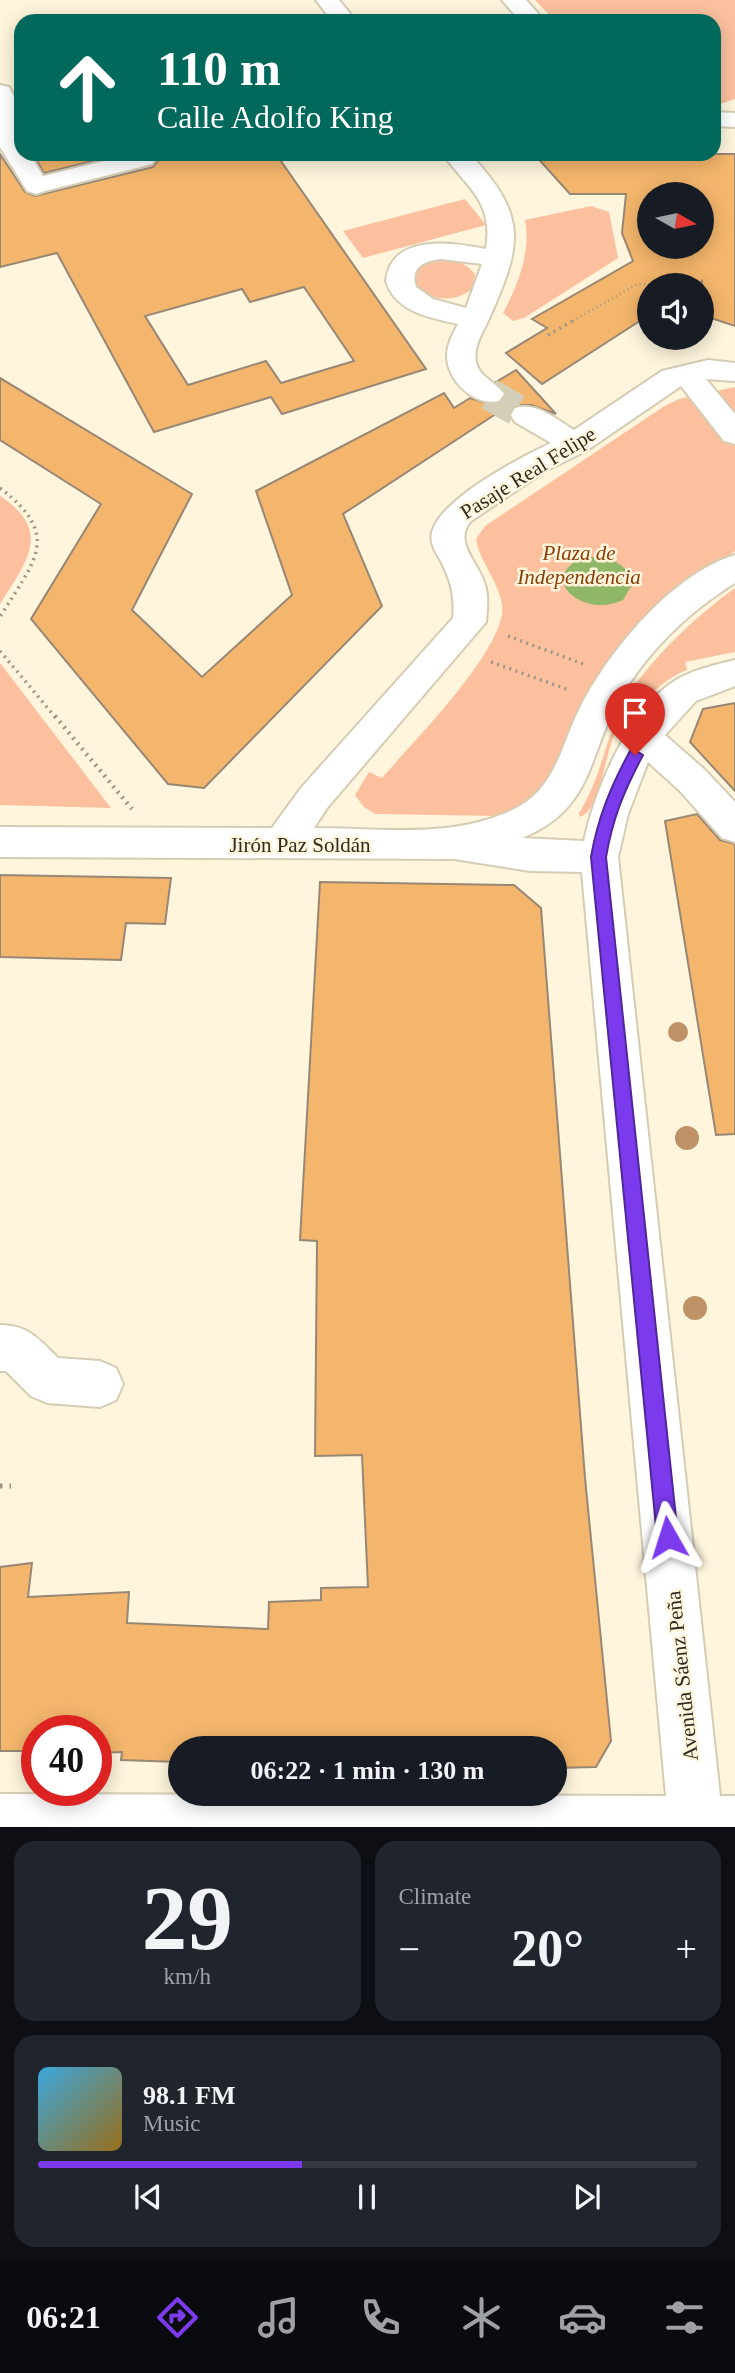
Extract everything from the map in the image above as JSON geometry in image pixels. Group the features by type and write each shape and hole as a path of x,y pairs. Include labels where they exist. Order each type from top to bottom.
{"street":[{"path":"327,0 338,14"},
{"path":"513,0 526,14"},
{"path":"1,94 14,149"},
{"path":"21,161 36,186 135,161"},
{"path":"462,161 485,188 499,213 501,239 489,287 461,357 469,379 489,394"},
{"path":"474,319 419,303 406,294 400,283 401,271 407,262 422,254 440,250 496,259"},
{"name":"Pasaje Real Felipe","path":"281,845 314,797 469,622 469,584 447,541 449,525 460,513 536,463 575,444 672,378 708,369 735,372"},
{"path":"686,373 735,435"},
{"path":"526,415 575,444"},
{"path":"454,844 527,821 549,805 563,789 573,771 595,711 632,654 683,602 735,567"},
{"name":"Avenida Sáenz Peña","path":"709,1824 599,857 605,822 616,791 662,713 685,691 712,679 735,673"},
{"path":"645,738 692,780 735,827"},
{"path":"527,821 548,822 569,828 586,841 599,857"},
{"name":"Jirón Paz Soldán","path":"0,842 454,844 530,855 599,857"},
{"path":"0,1348 16,1348 47,1380 100,1384"},
{"path":"0,1821 709,1824"}],"path":[{"path":"548,335 637,284"},
{"path":"0,488 26,507 33,517 39,536 36,556 0,617"},
{"path":"508,636 592,668"},
{"path":"0,651 162,844"},
{"path":"491,662 576,693"},
{"path":"0,1486 11,1486"}],"green space":[{"path":"535,0 735,0 735,99 721,104 721,14 548,14"},
{"path":"465,199 486,225 363,258 343,231"},
{"path":"591,206 609,212 618,258 524,318 513,321 503,313 514,291 525,256 525,220"},
{"path":"435,260 452,261 467,266 475,274 474,287 453,298 436,298 421,291 415,286 414,273 426,263"},
{"name":"Plaza de Independencia","path":"735,387 735,551 681,589 603,672 574,719 559,769 531,804 499,816 375,814 364,807 355,795 369,772 382,778 435,719 475,669 500,622 500,596 476,539 485,526 663,407 679,399"},
{"path":"0,496 16,509 26,522 30,547 19,574 0,604"},
{"path":"735,588 735,652 685,662 687,670 658,688 638,707 615,734 593,804 580,817 579,813 592,789 619,713 639,679 670,644"},
{"path":"0,663 111,808 0,805"}],"shaded area":[{"path":"586,557 609,559 622,566 632,585 623,600 607,605 592,604 569,593 564,584 564,574 571,565"}],"building":[{"path":"0,154 25,192 35,196 153,167 158,161 281,161 426,369 282,414 271,397 154,432 57,253 0,267","holes":["304,287 354,361 281,383 266,361 188,385 145,316 242,289 250,302"]},
{"path":"721,154 735,154 735,326 714,319 714,273 637,273 637,323 542,384 506,353 547,328 532,319 633,261 622,233 626,194 570,194 540,161 721,161"},
{"path":"37,161 93,161 44,173"},
{"path":"516,370 556,414 531,405 515,405 511,410 508,406 343,514 382,606 204,788 168,784 31,619 101,504 0,440 0,378 192,494 132,610 202,677 292,595 256,491 444,393 454,408 470,398 499,404 507,394 496,382"},
{"path":"735,703 735,791 690,742 703,709"},
{"path":"697,814 720,840 735,844 735,1134 716,1135 665,821"},
{"path":"0,875 171,878 165,924 126,923 121,960 0,957"},
{"path":"320,882 514,885 541,908 585,1478 611,1741 596,1767 567,1768 567,1736 168,1736 168,1762 121,1760 122,1752 112,1752 112,1715 21,1715 21,1751 0,1751 0,1567 32,1563 28,1597 129,1592 127,1623 268,1629 269,1602 321,1600 321,1588 368,1587 362,1455 315,1456 317,1241 300,1240"}],"tunnel":[{"path":"489,394 526,415"}],"route":[{"path":"635,755 616,791 605,822 599,857 668,1537"}]}
